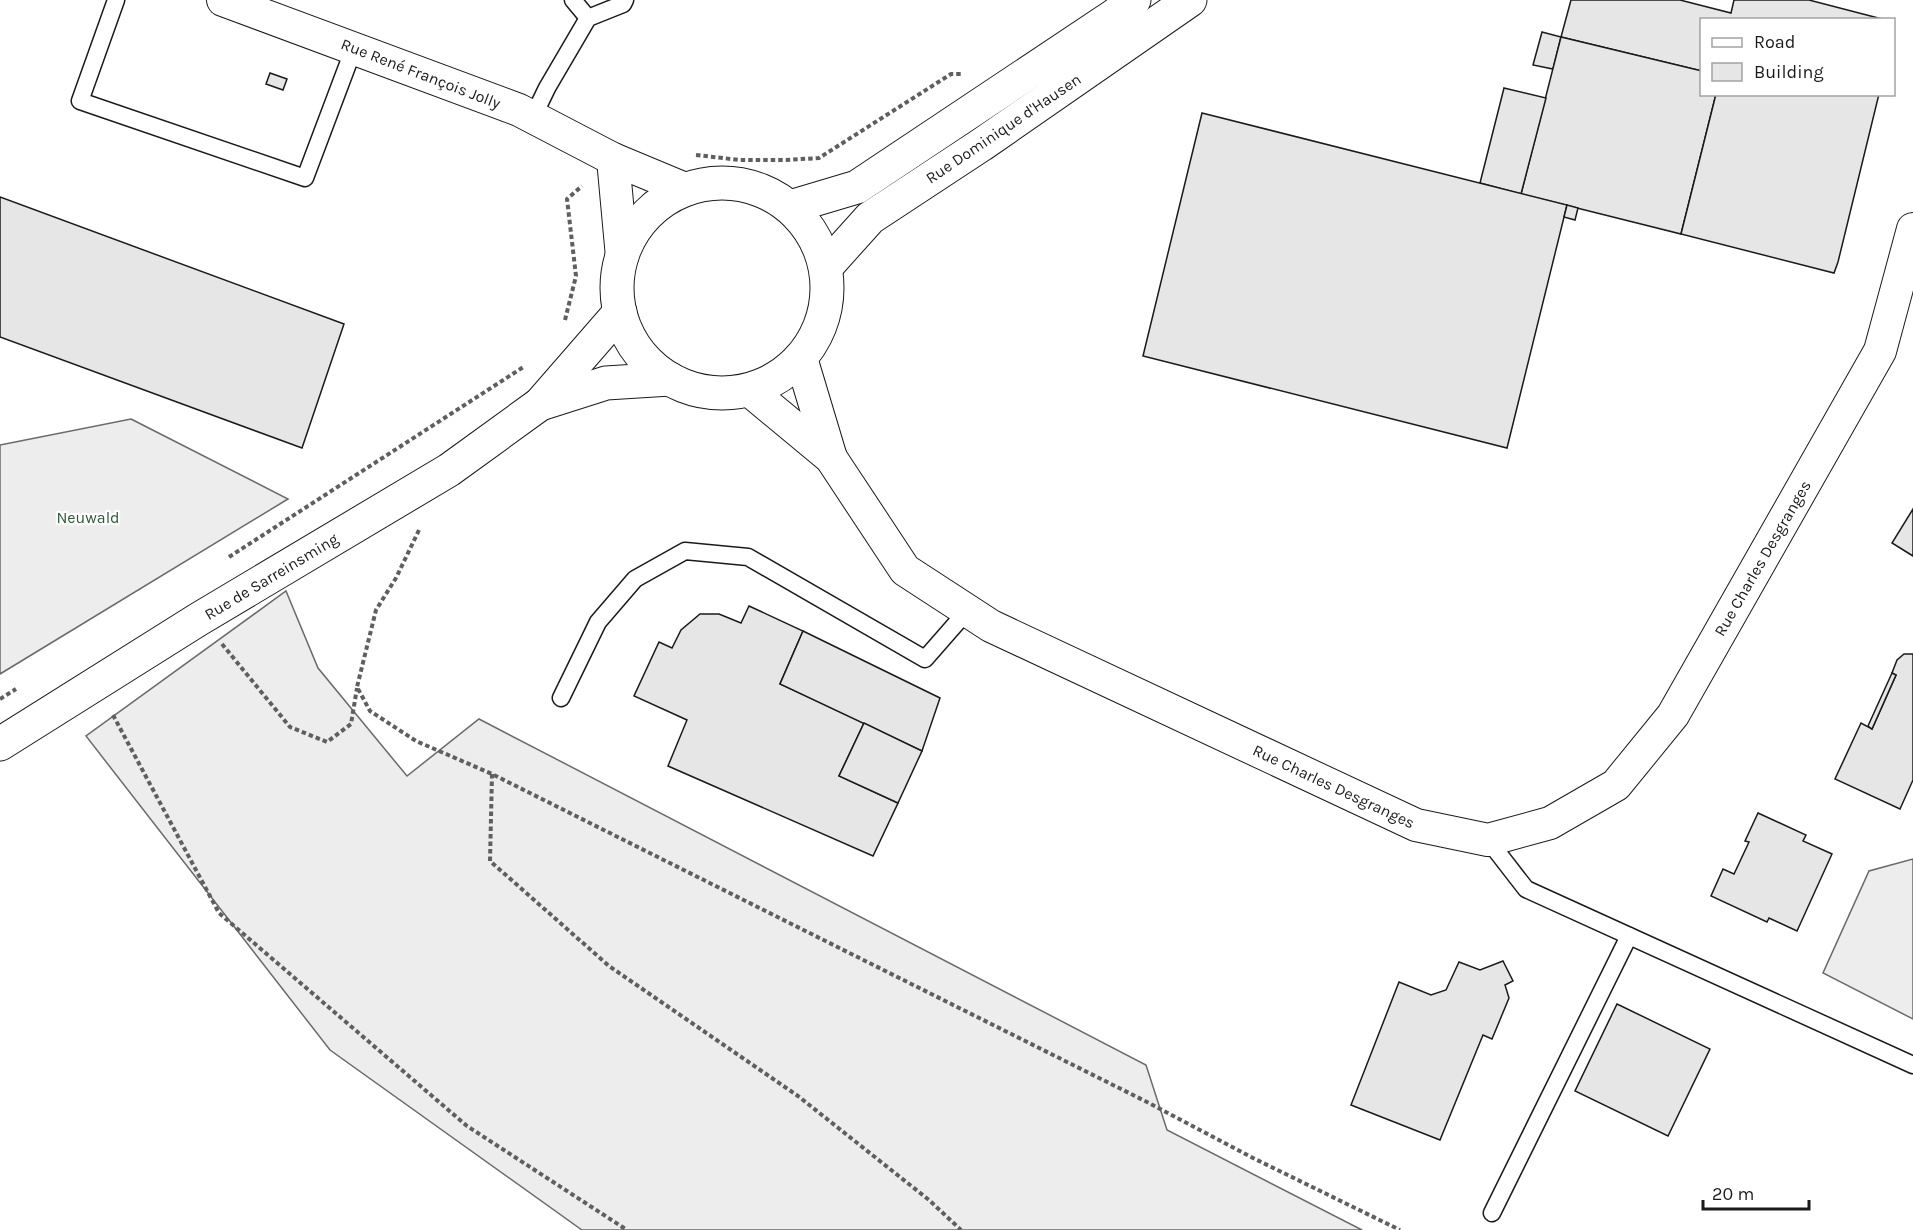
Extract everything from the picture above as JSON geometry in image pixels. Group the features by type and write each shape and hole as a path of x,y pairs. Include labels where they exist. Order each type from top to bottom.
{"street":[{"name":"Rue René François Jolly","path":"223,0 519,110 613,159 686,189"},
{"name":"Rue Dominique d'Hausen","path":"790,207 857,187 1115,15 1134,0"},
{"name":"Rue Dominique d'Hausen","path":"826,267 870,218 981,145 1190,0"},
{"path":"613,159 622,257"},
{"path":"712,183 740,184 766,192 790,207 813,234 826,267 827,300 819,331 801,358 778,378 749,390 722,394 695,390 670,379 647,362 630,339 620,312 617,284 622,257 636,228 658,205 686,189 712,183"},
{"name":"Rue Charles Desgranges","path":"801,358 831,458 905,570 992,627 1416,825 1488,840 1550,824 1616,785 1673,716 1880,351 1913,230"},
{"name":"Rue de Sarreinsming","path":"0,744 199,618 448,470 540,404 620,312"},
{"name":"Rue de Sarreinsming","path":"540,404 606,383 670,379"},
{"name":"Rue Charles Desgranges","path":"749,390 831,458"}],"lane":[{"path":"116,0 80,101 304,178 354,48"},
{"path":"573,0 588,18"},
{"path":"533,117 547,87 588,18 622,4 625,0"},
{"path":"561,698 598,622 635,579 685,551 748,557 925,659 967,611"},
{"path":"1488,840 1526,889 1913,1065"},
{"path":"1492,1213 1629,936"}],"path":[{"path":"691,154 740,160 819,158 951,74 974,75"},
{"path":"560,326 566,318 576,276 567,199 613,159"},
{"path":"228,558 527,364"},
{"path":"199,618 290,727 327,742 351,724 357,687 376,610 396,578 420,529"},
{"path":"96,682 219,913 467,1126 627,1230"},
{"path":"0,699 20,687"},
{"path":"357,687 370,711 416,741 492,774 1400,1230"},
{"path":"492,774 490,861 609,966 798,1096 929,1200 961,1230"}],"shaded area":[{"name":"Neuwald","path":"131,419 288,499 0,674 0,445"},
{"path":"286,591 318,668 407,776 479,719 1146,1065 1167,1130 1362,1230 582,1230 330,1050 86,736"},
{"path":"1913,859 1913,1019 1823,973 1869,871"}],"building":[{"path":"1571,0 1680,0 1731,13 1734,0 1809,0 1878,18 1700,18 1700,71 1561,37"},
{"path":"1542,32 1561,37 1553,69 1533,65"},
{"path":"1561,37 1700,71 1700,96 1716,96 1681,234 1521,194"},
{"path":"270,73 287,79 283,90 266,84"},
{"path":"1504,88 1546,98 1521,194 1480,183"},
{"path":"1716,96 1879,96 1834,273 1681,234"},
{"path":"1202,113 1567,205 1507,448 1143,356"},
{"path":"0,197 344,324 302,448 0,337"},
{"path":"1567,205 1578,208 1575,220 1564,217"},
{"path":"1913,509 1913,556 1892,543"},
{"path":"749,606 803,631 780,684 864,723 839,776 898,803 873,856 668,766 687,720 634,696 659,642 672,648 681,630 700,614 719,614 741,623"},
{"path":"803,631 940,698 922,751 780,684"},
{"path":"1904,654 1913,654 1913,780 1900,809 1835,779 1861,723 1872,729 1896,675 1892,673 1897,660"},
{"path":"1892,673 1896,675 1872,729 1868,726"},
{"path":"864,723 922,751 898,803 839,776"},
{"path":"1758,813 1806,835 1803,841 1832,854 1797,931 1769,918 1767,922 1711,896 1723,869 1734,874 1749,842 1745,841"},
{"path":"1503,961 1513,981 1505,985 1509,998 1492,1039 1483,1035 1440,1140 1351,1105 1399,982 1431,995 1446,990 1459,962 1480,970"},
{"path":"1617,1004 1710,1049 1668,1136 1575,1091"}]}
